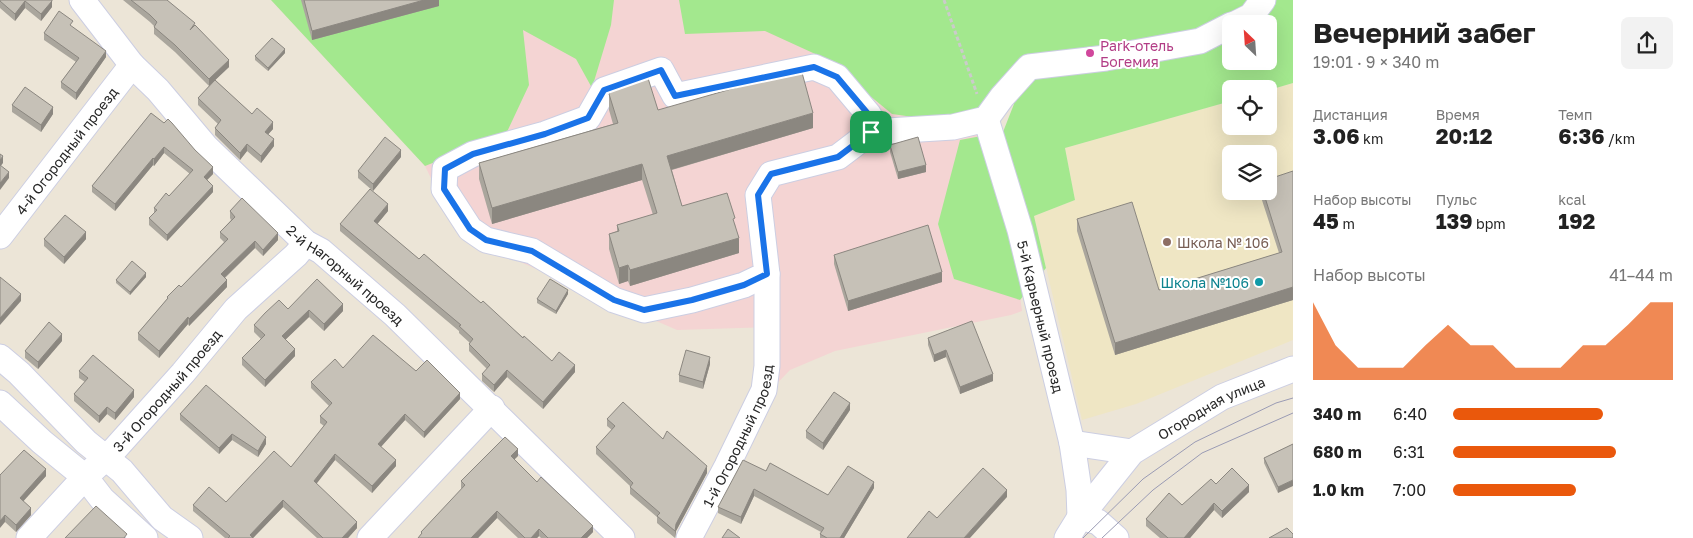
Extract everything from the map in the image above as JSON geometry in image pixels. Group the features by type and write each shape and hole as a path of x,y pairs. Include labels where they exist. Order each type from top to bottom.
{"street":[{"name":"2-й Нагорный проезд","path":"82,0 132,65 158,90 206,147 306,243 322,251 395,315 492,408 622,538"},
{"path":"1252,15 1263,0"},
{"path":"767,274 744,285 692,300 644,310 614,300 532,251 486,240 470,229 444,189 445,169 473,154 545,134 588,118 604,90 661,70 675,96 814,67 837,77 869,115 871,132 953,127 986,119 1029,67 1106,58 1200,41 1222,30"},
{"name":"4-й Огородный проезд","path":"0,236 132,65"},
{"name":"5-й Карьерный проезд","path":"986,119 1020,230 1072,443 1079,490 1080,517"},
{"name":"1-й Огородный проезд","path":"689,538 764,390 767,274 758,195 771,174 838,157 871,132"},
{"name":"3-й Огородный проезд","path":"29,538 105,459 183,373 236,309 296,255 306,243"},
{"path":"0,357 20,373 86,442 105,459 122,470 162,518 190,538"},
{"name":"Огородная улица","path":"1067,538 1080,517 1132,452 1222,397 1293,369"},
{"path":"0,403 42,442 86,477 102,499 145,538"},
{"path":"370,538 492,408"},
{"path":"1072,443 1132,452"},
{"path":"1080,517 1098,522 1116,538"}],"path":[{"path":"944,0 986,119"}],"shaded area":[{"path":"271,0 935,0 1011,229 1022,311 1011,315 835,351 790,370 763,398 775,327 677,330 483,246 449,215 425,166"},
{"name":"Школа № 106","path":"1293,83 1293,340 1136,404 1082,420 1034,216 1075,200 1065,148 1222,104 1222,135 1277,135 1277,88"}],"green space":[{"path":"271,0 614,0 611,25 592,88 576,59 523,30 529,85 506,134 425,166"},
{"path":"679,0 1293,0 1293,83 1277,88 1277,80 1222,80 1222,104 1065,148 1075,200 1034,216 1046,268 1020,300 954,279 938,224 960,140 1003,132 1014,104 949,122 892,114 824,58 765,31 685,34"}],"building":[{"path":"0,0 52,1 41,14 25,1 15,14"},
{"path":"131,0 167,0 195,23 190,30 195,25 229,60 209,79 154,27 157,22"},
{"path":"304,0 424,0 312,31"},
{"path":"59,11 73,21 70,25 106,51 76,93 61,82 79,58 44,33"},
{"path":"272,38 285,49 268,68 255,56"},
{"path":"801,69 813,113 667,156 682,206 727,193 739,238 630,270 628,265 619,268 609,234 619,231 617,225 657,213 642,164 492,208 479,163 618,123 609,94 614,86 647,75 658,110"},
{"path":"215,80 252,114 257,108 273,122 265,132 274,139 261,156 247,144 240,153 215,128 221,120 198,98"},
{"path":"25,87 53,107 41,125 12,105"},
{"path":"151,113 164,123 168,119 195,150 213,167 204,177 213,186 167,235 149,218 157,210 154,208 166,193 169,196 193,170 164,147 115,204 92,186"},
{"path":"385,137 401,150 373,184 358,171"},
{"path":"918,137 926,165 898,172 890,145"},
{"path":"0,165 9,172 0,183"},
{"name":"Школа №106","path":"1293,171 1293,287 1115,343 1077,219 1132,202 1159,290 1282,252 1266,200 1277,200 1277,176"},
{"path":"370,189 388,204 374,221 419,259 424,254 481,303 483,301 523,338 524,336 552,361 559,352 575,365 543,402 507,370 494,385 482,374 490,365 469,344 473,339 459,326 461,325 340,224"},
{"path":"242,198 278,233 263,250 255,241 221,274 227,280 189,319 188,317 159,351 138,333 167,297 179,285 181,287 228,239 220,232 235,217 230,211"},
{"path":"65,215 86,232 64,257 44,239"},
{"path":"928,225 942,272 848,301 834,255"},
{"path":"132,261 146,273 130,292 116,280"},
{"path":"0,277 21,294 0,318"},
{"path":"317,279 343,304 324,324 309,310 282,336 295,349 265,380 242,358 265,335 254,325 279,300 288,309"},
{"path":"550,279 568,290 556,311 537,299"},
{"path":"972,321 993,374 960,387 946,350 934,355 928,338"},
{"path":"49,322 62,334 38,362 25,351"},
{"path":"373,335 416,371 427,360 460,393 424,432 405,414 378,444 396,460 372,486 335,454 314,481 357,522 342,538 323,538 283,500 250,535 253,538 228,538 230,536 193,505 209,487 226,502 274,451 291,467 327,422 320,416 332,403 311,382 335,359 343,368"},
{"path":"686,350 710,357 703,382 679,375"},
{"path":"93,355 134,390 115,413 107,407 99,416 74,394 88,378 79,371"},
{"path":"206,385 266,437 258,451 232,434 219,448 180,414"},
{"path":"834,392 850,403 823,443 806,431"},
{"path":"623,402 663,439 667,431 707,466 676,524 675,531 657,516 660,513 630,487 633,483 596,447 615,426 607,419"},
{"path":"505,437 518,449 511,456 537,482 541,477 593,526 581,538 548,538 539,529 531,538 525,538 497,511 471,538 418,538 421,532 465,485 461,481"},
{"path":"1293,444 1293,480 1278,487 1264,458"},
{"path":"24,450 46,469 20,498 31,508 16,525 5,515 0,521 0,475"},
{"path":"743,460 766,471 770,463 828,495 848,466 874,482 840,538 827,538 820,534 824,528 754,489 741,517 718,507"},
{"path":"983,468 1007,490 964,538 907,538 929,511 937,518"},
{"path":"1232,468 1249,485 1222,511 1214,503 1184,538 1168,538 1146,519 1169,493 1182,505 1211,479 1216,484"},
{"path":"96,506 127,534 124,538 65,538"},
{"path":"1287,528 1293,534 1293,538 1269,538"},
{"path":"728,529 740,538 722,538"}],"tram line":[{"path":"1083,538 1143,479 1195,442 1276,403 1293,398"},
{"path":"1102,538 1153,490 1202,453 1293,413"}],"place":[{"name":"Park-отель Богемия","path":"1090,53"},
{"name":"Школа № 106","path":"1167,242"},
{"name":"Школа №106","path":"1259,282"}],"route":[{"path":"814,67 837,77 869,115 871,132 838,157 771,174 758,195 767,274 744,285 692,300 644,310 614,300 532,251 486,240 470,229 444,189 445,169 473,154 545,134 588,118 604,90 661,70 675,96 814,67"}]}
